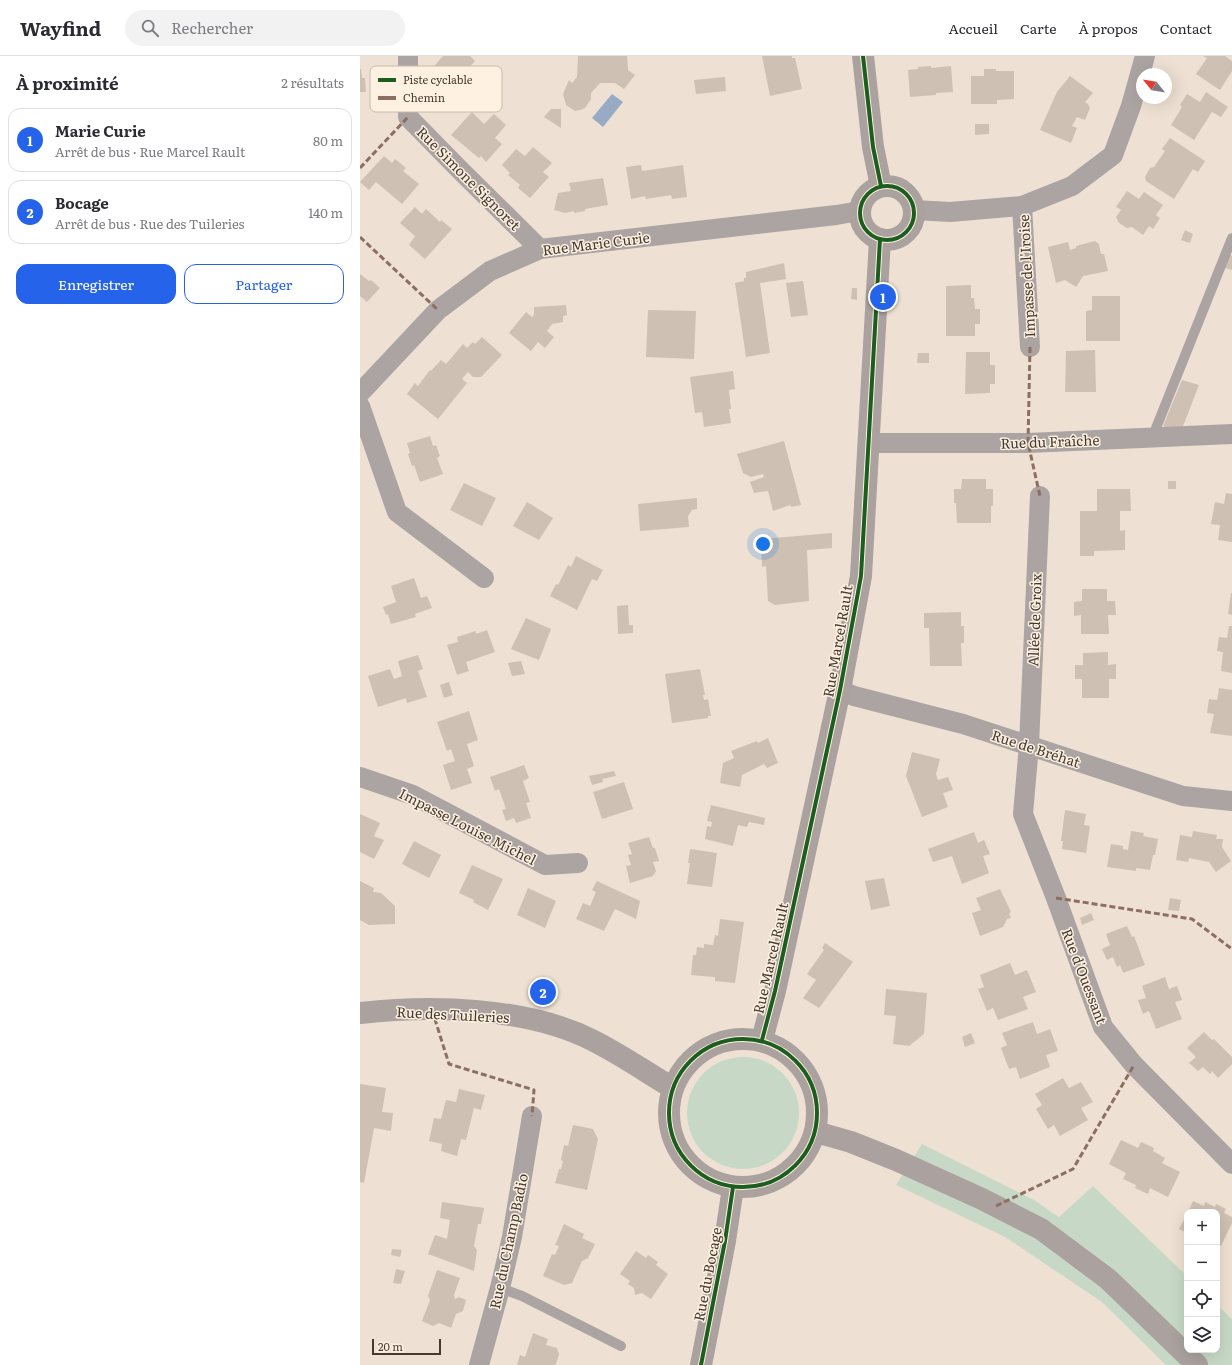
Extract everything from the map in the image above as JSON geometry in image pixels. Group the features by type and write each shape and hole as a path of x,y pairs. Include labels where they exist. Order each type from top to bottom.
{"street":[{"path":"863,56 873,147 881,186"},
{"path":"914,210 950,212 1022,206 1072,186 1113,155 1131,106 1145,56"},
{"name":"Rue Simone Signoret","path":"408,112 408,117 540,249"},
{"path":"881,186 898,188 905,192 911,199 914,210 912,225 898,238 889,240 880,239 871,234 865,228 861,219 860,211 862,202 867,195 881,186"},
{"name":"Impasse de l'Iroise","path":"1022,206 1030,347"},
{"name":"Rue Marie Curie","path":"360,394 438,310 490,270 540,249 860,211"},
{"name":"Rue Marcel Rault","path":"762,1040 775,991 840,690 861,576 880,239"},
{"path":"360,406 397,512 484,578"},
{"name":"Rue du Fraîche","path":"868,443 1028,443 1232,434"},
{"name":"Allée de Groix","path":"1029,745 1040,496"},
{"name":"Rue de Bréhat","path":"840,690 854,696 963,724 1183,796 1232,801"},
{"name":"Rue d'Ouessant","path":"1029,745 1023,814 1056,898 1103,1027 1134,1065 1232,1164"},
{"name":"Impasse Louise Michel","path":"360,777 414,795 545,865 578,863"},
{"name":"Rue des Tuileries","path":"360,1013 432,1010 488,1012 532,1019 562,1028 592,1040 673,1088"},
{"path":"734,1039 762,1040 788,1053 808,1075 817,1103 816,1132 804,1157 785,1176 760,1186 733,1187 707,1179 687,1163 673,1140 668,1114 673,1088 687,1064 708,1047 734,1039"},
{"name":"Rue du Champ Badio","path":"479,1365 512,1237 532,1116"},
{"path":"816,1132 852,1142 896,1160 982,1199 1041,1229 1108,1279 1197,1365"},
{"name":"Rue du Bocage","path":"701,1365 725,1241 733,1187"}],"lane":[{"path":"1152,438 1232,238"},
{"path":"500,1288 522,1296 621,1346"}],"green space":[{"path":"743,1057 764,1061 783,1073 795,1092 799,1113 795,1134 783,1153 764,1165 743,1169 722,1165 703,1153 691,1134 687,1113 691,1092 703,1073 722,1061"},
{"path":"922,1144 1034,1200 1059,1217 1093,1186 1184,1273 1184,1353 1220,1353 1220,1308 1232,1319 1232,1365 1166,1365 1102,1302 1005,1237 896,1185"}],"water":[{"path":"612,94 623,102 603,127 592,118"}],"building":[{"path":"443,56 470,56 475,61 470,66 434,66"},
{"path":"578,56 627,56 628,70 635,75 624,89 615,83 600,83 591,93 591,99 585,108 575,111 566,105 563,94 569,80 572,83 577,77"},
{"path":"762,56 792,56 792,58 795,58 802,89 770,96"},
{"path":"1203,56 1225,56 1232,61 1232,71 1220,90 1196,74 1207,58"},
{"path":"931,66 931,68 951,66 953,92 910,97 908,70 918,69 918,67"},
{"path":"360,69 362,78 365,78 366,92 360,92"},
{"path":"984,69 1014,71 1014,99 997,100 997,104 971,104 971,76 984,76"},
{"path":"1070,76 1093,93 1085,102 1090,108 1085,120 1077,117 1072,126 1077,128 1071,143 1040,130 1057,92"},
{"path":"725,77 726,91 696,94 694,80"},
{"path":"1206,92 1228,107 1221,117 1212,112 1194,140 1171,125 1182,107 1180,105 1187,94 1200,102"},
{"path":"551,109 561,109 561,128 544,117"},
{"path":"472,112 484,124 494,114 506,125 495,138 502,144 486,162 481,156 479,158 451,135"},
{"path":"975,124 989,124 989,134 975,135"},
{"path":"1170,138 1205,161 1198,172 1193,169 1174,199 1146,181 1145,177 1150,168 1154,167 1165,151 1162,149"},
{"path":"533,147 552,163 543,172 549,177 530,198 518,188 520,185 508,175 510,173 502,165 516,149 525,156"},
{"path":"384,156 392,163 395,159 406,168 403,171 419,184 402,204 376,182 369,190 360,182"},
{"path":"641,165 642,171 683,165 687,197 672,199 671,195 646,199 645,196 631,199 626,167"},
{"path":"603,178 608,205 585,209 585,211 574,213 574,211 565,213 554,210 558,193 571,191 569,183"},
{"path":"1127,191 1139,199 1144,192 1163,205 1156,215 1160,218 1153,229 1149,226 1143,235 1132,227 1127,228 1119,223 1116,217 1121,210 1116,207"},
{"path":"415,207 422,214 426,209 440,222 441,220 452,229 425,259 409,245 415,236 400,223"},
{"path":"1185,230 1193,234 1190,243 1181,240"},
{"path":"1095,241 1099,244 1101,254 1104,254 1108,271 1083,276 1076,287 1065,280 1056,283 1048,247 1068,242 1070,250 1076,248 1076,246"},
{"path":"1229,254 1232,256 1232,270 1225,268"},
{"path":"784,263 786,279 760,283 770,353 746,357 735,283 744,281 744,278 746,278 746,272"},
{"path":"360,274 369,281 371,280 380,288 367,302 360,296"},
{"path":"803,281 808,315 791,317 786,283"},
{"path":"971,285 971,298 974,298 975,309 980,309 980,324 975,324 975,336 946,336 946,286"},
{"path":"852,288 857,288 857,300 851,299"},
{"path":"1092,296 1120,296 1120,341 1086,341 1086,311 1092,310"},
{"path":"566,305 567,315 563,316 563,322 552,324 547,331 554,337 545,348 538,342 531,351 509,333 526,312 532,317 534,315 534,307"},
{"path":"648,310 696,311 694,359 646,357"},
{"path":"482,337 502,355 481,377 473,377 468,372 462,379 467,383 438,419 407,394 415,383 418,386 430,370 431,371 441,360 446,364 463,344 467,348 473,342 475,344"},
{"path":"1095,350 1096,392 1065,392 1066,351"},
{"path":"966,352 990,352 990,365 995,365 995,384 990,384 990,393 965,394"},
{"path":"918,353 929,353 929,363 917,363"},
{"path":"733,371 735,389 729,390 731,423 704,427 702,412 695,413 690,377"},
{"path":"1182,380 1199,385 1180,434 1163,426"},
{"path":"430,436 433,446 436,445 440,456 437,458 443,474 420,482 408,454 410,453 407,443"},
{"path":"784,441 801,505 791,507 790,505 773,511 768,491 754,493 750,482 764,477 763,474 751,477 743,473 737,454"},
{"path":"962,479 986,479 986,489 993,489 991,523 957,523 956,503 954,503 954,489 961,489"},
{"path":"1168,481 1176,481 1176,489 1168,489"},
{"path":"464,483 496,498 482,526 450,510"},
{"path":"1097,489 1130,489 1131,511 1120,511 1120,531 1125,530 1125,550 1094,551 1094,556 1080,556 1080,511 1097,511"},
{"path":"1226,493 1232,494 1232,542 1218,540 1220,525 1211,524 1215,502 1224,504"},
{"path":"697,498 697,509 692,510 688,516 689,527 640,531 638,504"},
{"path":"527,502 553,518 539,540 513,526"},
{"path":"832,533 832,548 807,550 809,601 775,605 768,601 766,566 762,567 761,539"},
{"path":"576,556 603,570 597,581 592,579 577,610 550,596 556,584 558,585 568,565 571,567"},
{"path":"414,578 421,598 427,596 432,608 415,614 416,617 391,624 388,614 386,615 383,607 396,602 391,586"},
{"path":"1082,589 1107,589 1107,601 1115,601 1116,615 1108,615 1109,634 1081,634 1081,615 1074,616 1074,602 1082,601"},
{"path":"1232,593 1232,615 1228,614"},
{"path":"628,605 629,625 633,625 633,633 618,634 617,606"},
{"path":"961,612 961,626 964,626 964,643 961,643 962,666 930,666 929,628 924,628 924,613"},
{"path":"526,618 551,629 539,660 511,649"},
{"path":"1229,626 1232,626 1232,673 1221,671 1223,652 1217,651 1219,637 1227,638"},
{"path":"487,630 495,652 466,662 469,671 457,675 447,645 458,642 457,637 476,631 476,634"},
{"path":"1108,652 1108,665 1116,664 1116,679 1109,679 1109,698 1082,698 1082,679 1075,679 1075,665 1083,665 1083,653"},
{"path":"418,655 423,669 418,671 427,697 407,703 406,698 378,707 368,676 390,669 394,679 402,676 398,661"},
{"path":"521,661 525,674 512,676 508,663"},
{"path":"700,669 705,695 703,695 704,700 708,699 711,716 708,716 708,718 672,723 665,674"},
{"path":"449,682 453,695 444,698 440,685"},
{"path":"1219,688 1232,690 1232,736 1210,733 1214,714 1207,713 1209,699 1217,700"},
{"path":"469,711 478,740 467,744 474,766 467,769 472,783 451,790 443,765 455,761 451,749 447,751 437,722"},
{"path":"768,738 778,763 767,768 764,764 742,775 740,787 720,783 723,763 734,758 731,751 757,741 758,743"},
{"path":"912,752 940,759 936,774 938,780 948,777 953,790 943,793 948,807 922,817 906,776"},
{"path":"524,765 529,778 523,781 530,802 526,803 531,818 516,823 514,818 506,821 502,810 506,809 499,789 495,791 490,777"},
{"path":"614,771 616,776 602,779 603,782 592,785 589,776"},
{"path":"624,782 633,809 602,819 593,792"},
{"path":"711,805 765,818 764,825 749,822 747,827 738,825 733,846 705,839 707,826 711,827 712,822 707,821"},
{"path":"1065,810 1086,814 1084,825 1090,826 1086,853 1062,849 1063,841 1061,841"},
{"path":"360,814 380,823 374,836 384,840 374,859 360,852"},
{"path":"1131,831 1144,833 1143,836 1158,839 1150,870 1136,868 1136,871 1107,867 1111,844 1123,846 1123,849 1128,850"},
{"path":"1193,831 1217,835 1216,839 1223,839 1222,847 1231,861 1216,872 1209,862 1189,858 1188,862 1176,860 1180,835 1192,837"},
{"path":"974,832 978,843 984,840 990,854 983,856 989,873 962,884 952,856 933,862 928,849"},
{"path":"649,837 653,848 655,848 659,861 653,862 656,871 653,876 630,883 626,866 631,865 628,855 632,854 628,843"},
{"path":"414,841 441,855 429,878 402,864"},
{"path":"690,849 717,853 712,887 687,884"},
{"path":"472,865 503,879 488,910 473,902 474,900 459,893"},
{"path":"884,878 890,906 871,910 865,881"},
{"path":"360,881 374,888 373,892 381,893 395,906 395,924 369,925 360,920"},
{"path":"597,881 640,901 636,919 615,909 604,931 576,919 583,903 590,906 596,892 592,890"},
{"path":"528,888 556,901 545,928 517,915"},
{"path":"1000,889 1011,912 1009,913 1011,918 1007,919 1003,927 980,936 972,913 981,910 976,898"},
{"path":"1170,898 1181,900 1179,911 1168,910"},
{"path":"1091,913 1094,920 1082,925 1080,918"},
{"path":"720,919 744,922 735,983 715,981 715,977 691,975 693,955 696,955 697,947 704,948 704,944 713,945 715,935 718,936"},
{"path":"1127,926 1132,937 1134,936 1145,965 1123,973 1120,965 1117,967 1113,957 1107,960 1102,949 1110,945 1106,934"},
{"path":"825,943 853,962 819,1008 803,998 816,980 807,974 824,950 822,948"},
{"path":"1010,963 1015,975 1027,970 1036,992 1023,997 1028,1009 998,1020 993,1008 987,1011 978,989 984,987 980,975"},
{"path":"1165,977 1169,989 1177,986 1182,1000 1175,1002 1182,1019 1156,1029 1149,1011 1143,1014 1138,1000 1146,998 1142,986"},
{"path":"886,989 927,993 924,1034 909,1046 893,1044 896,1016 884,1015"},
{"path":"1033,1022 1037,1034 1050,1029 1058,1051 1046,1055 1050,1067 1020,1079 1016,1067 1009,1069 1001,1048 1007,1045 1002,1033"},
{"path":"1204,1032 1212,1040 1214,1039 1232,1057 1232,1064 1218,1078 1212,1071 1210,1074 1203,1067 1198,1071 1189,1063 1196,1057 1187,1048"},
{"path":"971,1033 975,1043 965,1047 962,1037"},
{"path":"1063,1078 1069,1088 1081,1082 1093,1102 1081,1108 1088,1120 1060,1136 1054,1125 1048,1129 1036,1109 1042,1105 1035,1094"},
{"path":"360,1084 386,1088 382,1112 393,1113 391,1131 374,1128 364,1183 360,1182"},
{"path":"459,1089 485,1095 481,1110 474,1108 466,1140 461,1139 457,1156 441,1151 442,1144 429,1141 434,1118 441,1119 446,1100 456,1102"},
{"path":"573,1125 593,1129 598,1139 587,1190 555,1183 563,1161 561,1160 564,1145 568,1146"},
{"path":"1121,1140 1138,1148 1141,1142 1154,1148 1153,1151 1165,1158 1162,1163 1180,1172 1168,1197 1150,1188 1148,1194 1135,1188 1136,1185 1123,1179 1126,1173 1109,1164"},
{"path":"1193,1201 1204,1206 1205,1202 1215,1207 1216,1204 1226,1209 1224,1213 1232,1217 1232,1223 1221,1246 1220,1209 1189,1209"},
{"path":"442,1202 484,1208 481,1224 478,1224 474,1246 477,1250 474,1271 428,1254 435,1235 447,1239 450,1220 440,1218"},
{"path":"1184,1220 1184,1232 1179,1229"},
{"path":"564,1224 584,1234 582,1238 595,1244 588,1258 582,1261 572,1283 564,1285 543,1276 552,1254 555,1255 559,1246 555,1245"},
{"path":"392,1249 402,1250 400,1257 391,1255"},
{"path":"636,1251 646,1258 648,1255 658,1262 656,1265 668,1274 651,1299 642,1293 635,1295 634,1288 628,1284 630,1281 620,1274"},
{"path":"396,1269 405,1271 401,1284 393,1283"},
{"path":"437,1270 460,1278 454,1295 455,1299 459,1297 466,1300 463,1311 456,1314 451,1328 439,1323 433,1326 422,1321 430,1300 428,1296"},
{"path":"533,1333 548,1339 546,1345 557,1348 559,1354 556,1364 517,1365 520,1355 525,1357"}],"marked path":[{"path":"360,168 408,117"},
{"path":"360,237 438,310"},
{"path":"1030,347 1028,443 1040,496"},
{"path":"1056,898 1192,919 1232,949"},
{"path":"432,1010 449,1064 534,1090 532,1116"},
{"path":"996,1206 1073,1169 1134,1065"}],"cycle path":[{"path":"863,56 873,147 881,186"},
{"path":"887,186 897,188 906,194 912,203 914,213 912,223 906,232 897,238 887,240 877,238 868,232 862,223 860,213 862,203 868,194 877,188 887,186"},
{"path":"762,1040 775,991 840,690 861,576 880,239"},
{"path":"750,1039 764,1042 784,1051 800,1066 805,1072 814,1092 817,1113 816,1127 808,1148 805,1154 790,1170 784,1175 764,1184 750,1187 736,1187 722,1184 702,1175 681,1154 670,1127 669,1106 672,1092 681,1072 702,1051 729,1040 750,1039"},
{"path":"701,1365 725,1241 733,1187"}],"place":[{"name":"Marie Curie","path":"883,297"},
{"name":"Bocage","path":"543,992"}]}
